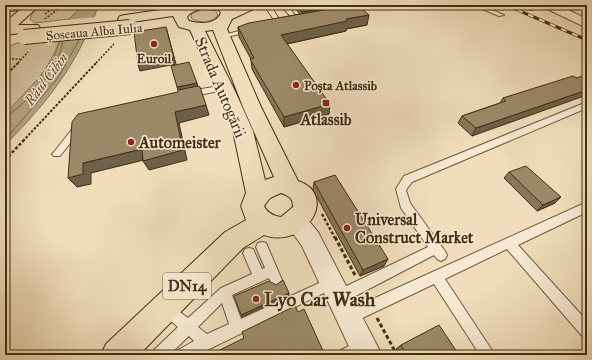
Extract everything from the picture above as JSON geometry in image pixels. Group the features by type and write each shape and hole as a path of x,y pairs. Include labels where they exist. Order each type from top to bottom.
{"main road":[{"path":"222,20 251,5"},
{"path":"5,36 5,30 22,10"},
{"path":"22,10 19,23 29,33"},
{"name":"Șoseaua Alba Iulia","path":"5,41 29,33 127,23 192,13 210,26 222,20"},
{"name":"Strada Autogării","path":"192,13 225,87 243,133 252,176 258,194"},
{"name":"Strada Autogării","path":"222,20 252,107 290,185 301,193 306,205 301,217 296,222"},
{"name":"Șoseaua Alba Iulia","path":"5,30 29,33"},
{"path":"255,245 256,217 254,201 258,194 272,185 290,185"},
{"path":"255,245 275,228 290,226 296,222"},
{"name":"DN14","path":"117,355 234,240 255,245"}],"street":[{"path":"554,6 587,24"},
{"path":"296,222 310,239 340,299 359,352"}],"lane":[{"path":"267,5 288,23"},
{"path":"284,5 288,23"},
{"path":"476,5 501,15"},
{"path":"5,10 22,10"},
{"path":"222,20 258,29"},
{"path":"272,26 305,20"},
{"path":"183,95 225,87"},
{"path":"340,299 361,286 438,252 404,205 401,189 408,179 587,105"},
{"path":"57,154 86,119"},
{"path":"243,133 256,140 269,141"},
{"path":"183,355 242,321 274,305 340,299 372,307 587,208"},
{"path":"509,243 587,331"},
{"path":"255,245 263,279"},
{"path":"255,245 263,279"},
{"path":"436,277 488,355"},
{"path":"158,355 188,327 232,292 263,279"},
{"path":"232,292 242,321"},
{"path":"166,308 206,342"}],"path":[{"path":"517,5 531,10 554,6"},
{"path":"5,160 127,23"},
{"path":"5,59 20,59"},
{"path":"320,209 361,286"},
{"path":"372,307 397,355"}],"shaded area":[{"path":"41,5 83,5 69,19 35,23 30,19 33,12"},
{"path":"204,9 216,11 218,15 212,20 205,22 191,18 192,13"},
{"path":"60,39 44,71 30,89 5,114 5,48 17,43"}],"water":[{"name":"Râul Cibin","path":"83,5 99,5 77,54 50,95 33,116 5,145 5,114 38,79 53,59 69,19"}],"pier":[{"path":"96,17 87,37 58,39 66,20"}],"building":[{"path":"296,5 345,5 302,12"},
{"path":"358,5 369,15 281,35 330,104 284,117 250,59 254,58 238,27 249,23"},
{"path":"166,27 174,58 138,65 134,32"},
{"path":"189,62 197,83 177,87 171,66"},
{"path":"587,74 587,90 476,128 462,116 506,101 503,98 573,76 577,78"},
{"name":"Automeister","path":"198,86 200,87 206,105 175,112 183,150 143,161 142,149 83,163 83,174 68,178 72,122 78,114 178,92 178,90"},
{"path":"526,166 561,197 543,205 509,172"},
{"name":"Universal Construct Market","path":"335,175 388,259 363,270 314,182"},
{"name":"Lyo Car Wash","path":"283,280 289,293 241,315 234,296 269,281 276,285"},
{"path":"295,306 298,312 304,309 324,353 321,355 294,355 293,351 284,355 217,355 216,352 244,338 242,332"},
{"path":"439,325 459,355 406,355 401,345"}],"railway":[{"path":"506,5 587,40"}],"place":[{"name":"Euroil","path":"154,44"},
{"name":"Poșta Atlassib","path":"296,85"},
{"name":"Atlassib","path":"326,103"},
{"name":"Automeister","path":"131,142"},
{"name":"Universal Construct Market","path":"347,228"},
{"name":"Lyo Car Wash","path":"256,299"}]}
